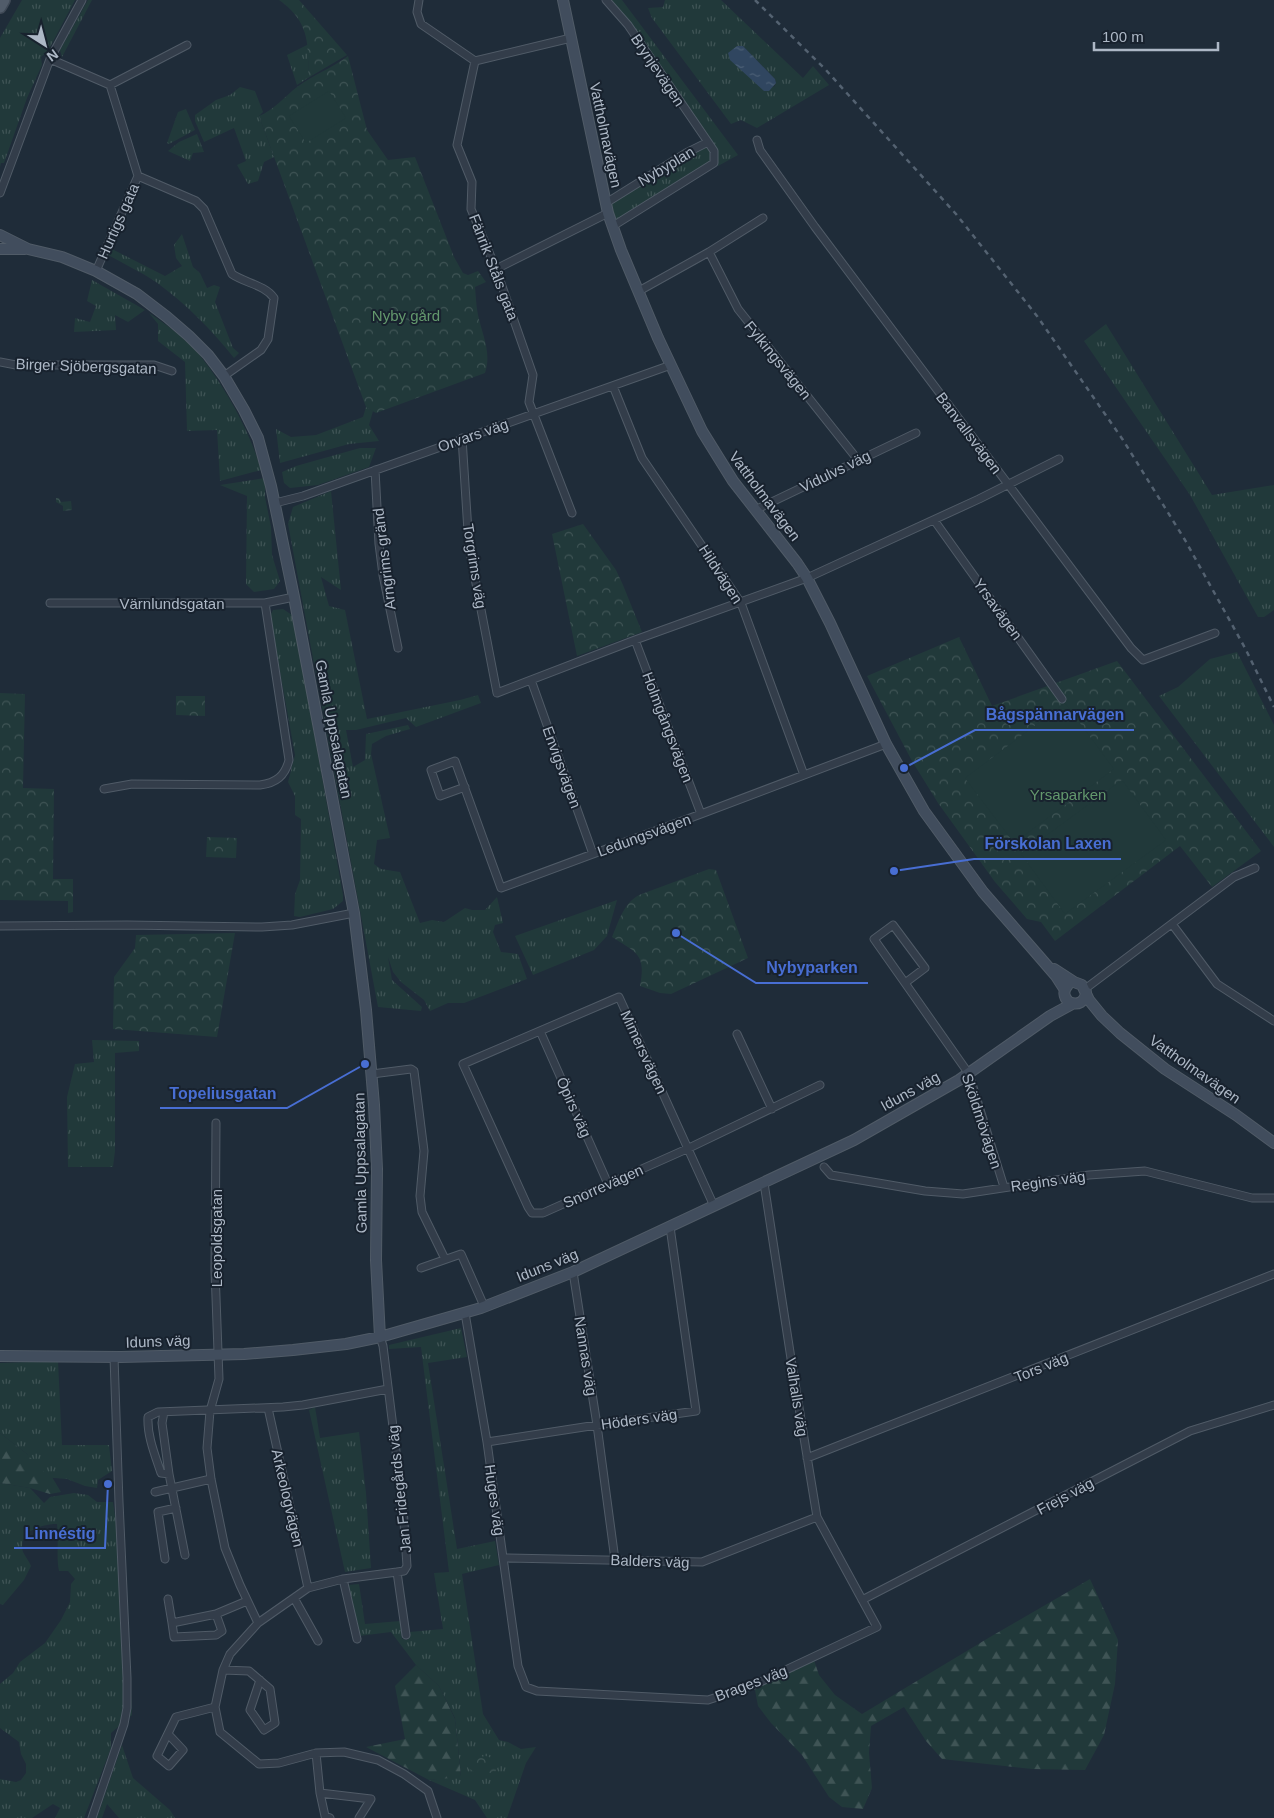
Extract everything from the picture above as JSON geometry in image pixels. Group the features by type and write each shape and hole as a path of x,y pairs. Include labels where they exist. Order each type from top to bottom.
{"main road":[{"path":"0,7 4,0"}],"street":[{"path":"0,199 0,192 50,59 82,0"},
{"path":"419,0 417,12 421,24 475,61 571,38"},
{"name":"Vattholmavägen","path":"563,0 612,226 671,365 702,432 733,481 807,578 886,744 924,811 983,892 1044,963 1070,998 1102,1016 1165,1069 1236,1115 1274,1143"},
{"name":"Brynjevägen","path":"606,0 628,25 708,142"},
{"path":"50,59 110,85 187,45"},
{"name":"Fänrik Ståls gata","path":"475,61 457,145 472,182 471,209 496,269 533,375 529,402 532,414 572,513"},
{"name":"Hurtigs gata","path":"96,271 138,176 110,85"},
{"name":"Banvallsvägen","path":"756,140 760,150 815,227 1131,648 1151,666"},
{"name":"Nybyplan","path":"496,269 607,208 686,153 708,142 714,151 714,163 612,226"},
{"path":"138,176 196,201 204,209 232,274 269,292 274,298 268,339 261,350 224,376"},
{"path":"639,291 709,252 763,218"},
{"path":"0,235 0,247"},
{"name":"Gamla Uppsalagatan","path":"0,235 28,249"},
{"name":"Gamla Uppsalagatan","path":"0,247 28,249 62,257 96,271 137,294 196,342 224,376 258,438 275,503 294,597 354,913 372,1074 377,1169 376,1260 380,1337"},
{"name":"Fylkingsvägen","path":"709,252 738,309 858,460"},
{"name":"Birger Sjöbergsgatan","path":"0,362 16,364 154,365 172,371"},
{"name":"Orvars väg","path":"275,503 304,496 462,438 671,365"},
{"name":"Hildvägen","path":"613,386 642,458 741,603 804,775"},
{"name":"Vidulvs väg","path":"755,510 916,433"},
{"name":"Torgrims väg","path":"462,438 469,547 497,693 530,680"},
{"path":"530,680 807,578 934,520 1059,459"},
{"name":"Arngrims gränd","path":"375,470 379,544 383,575 398,648"},
{"name":"Yrsavägen","path":"934,520 1062,699"},
{"name":"Värnlundsgatan","path":"50,603 265,603 294,597"},
{"path":"104,789 132,784 260,785 271,784 280,778 287,769 288,760 265,603"},
{"path":"1143,660 1215,633"},
{"name":"Holmgångsvägen","path":"635,640 701,814"},
{"name":"Envigsvägen","path":"530,680 593,854"},
{"name":"Ledungsvägen","path":"465,788 440,796 431,770 455,761 465,788 501,888 886,744"},
{"path":"1074,982 1067,985 1070,998 1083,1001 1085,991 1234,877 1255,868"},
{"path":"0,926 262,927 300,923 354,913"},
{"path":"1172,924 1217,984 1274,1021"},
{"name":"Sköldmövägen","path":"905,983 925,968 893,925 874,939 969,1074 1004,1187"},
{"name":"Vattholmavägen","path":"1044,963 1082,985 1102,1016"},
{"name":"Mimersvägen","path":"463,1064 619,997 714,1206"},
{"name":"Iduns väg","path":"0,1356 114,1357 293,1350 346,1344 380,1337 465,1313 574,1272 854,1140 969,1074 1050,1016 1070,998"},
{"name":"Öpirs väg","path":"540,1031 608,1184"},
{"path":"737,1034 772,1109"},
{"name":"Snorrevägen","path":"463,1064 532,1213 543,1213 689,1148 820,1085"},
{"path":"372,1074 411,1069 414,1071 424,1150 420,1196 422,1212 445,1259"},
{"name":"Leopoldsgatan","path":"216,1123 215,1270 219,1379 210,1410 207,1448 211,1479 225,1548 258,1623"},
{"name":"Regins väg","path":"824,1166 831,1175 925,1191 964,1194 1089,1175 1144,1171 1252,1198 1274,1198"},
{"name":"Valhalls väg","path":"764,1183 817,1517 862,1600"},
{"name":"Höders väg","path":"487,1442 597,1424 696,1412 670,1227"},
{"path":"421,1268 461,1254 484,1306"},
{"name":"Nannas väg","path":"574,1272 615,1560"},
{"name":"Tors väg","path":"807,1458 1274,1274"},
{"name":"Huges väg","path":"465,1313 487,1442 518,1666 526,1687"},
{"name":"Jan Fridegårds väg","path":"380,1337 403,1508 407,1566 404,1571 397,1572 406,1635"},
{"path":"92,1818 124,1724 127,1708 114,1357"},
{"path":"169,1474 161,1473 148,1426 148,1418 158,1412 303,1405 388,1389"},
{"name":"Frejs väg","path":"862,1600 1190,1431 1274,1405"},
{"name":"Arkeologvägen","path":"268,1408 308,1588"},
{"path":"164,1412 162,1423 169,1474 185,1555"},
{"path":"155,1492 211,1479"},
{"path":"165,1560 158,1512 176,1508"},
{"name":"Balders väg","path":"504,1558 702,1562 817,1517"},
{"path":"397,1572 343,1579 308,1588 258,1623 230,1654 223,1670 215,1707 220,1732 259,1764 279,1763 316,1753 344,1752 378,1760 404,1774 428,1791 437,1818"},
{"path":"343,1579 357,1639"},
{"path":"294,1598 318,1641"},
{"path":"168,1599 174,1637 216,1635 222,1630 216,1614"},
{"name":"Brages väg","path":"526,1687 537,1691 708,1700 754,1685 876,1627 862,1600"},
{"path":"172,1623 216,1614 247,1601"},
{"path":"223,1670 249,1671 270,1688 275,1723 264,1730 250,1710 260,1680"},
{"path":"168,1734 176,1717 215,1707"},
{"path":"316,1753 320,1793 325,1816 330,1818"},
{"path":"320,1793 371,1799 359,1818"}],"green space":[{"path":"22,0 75,0 48,51 41,57 42,65 27,98 4,163 1,163 0,167 0,38"},
{"path":"88,0 92,0 62,57 60,50"},
{"path":"279,0 299,0 347,55 308,78 307,44 302,25 289,8"},
{"path":"606,0 622,0 738,155 718,166 714,163 613,226 606,203 707,142"},
{"path":"665,0 721,0 803,78 813,66 829,85 757,128 741,120 731,124 652,18 648,8 663,7","holes":["743,46 775,79 774,87"]},
{"path":"309,44 308,78 297,85 287,55"},
{"name":"Nyby gård","path":"348,56 367,130 388,160 415,157 454,257 463,273 468,275 478,271 486,282 475,287 477,312 487,351 485,373 376,413 366,407 259,116 274,107 303,83"},
{"path":"240,87 255,91 263,112 259,116 274,157 264,162 258,181 248,184 237,165 246,161 234,128 204,142 195,121 195,115 216,100 230,95"},
{"path":"329,91 346,118 306,143 289,116"},
{"path":"186,109 195,130 169,144 167,143 178,112"},
{"path":"197,134 204,152 193,153 190,161 168,151 179,142"},
{"path":"182,234 193,267 200,273 207,288 214,285 220,287 215,302 233,348 239,353 234,358 198,317 167,290 150,278 108,255 110,248 165,276 182,266 176,258 174,245"},
{"path":"92,280 145,310 128,322 115,315 116,330 74,332 75,318 90,322 96,306 87,301"},
{"path":"149,313 186,341 207,364 235,408 250,439 261,470 220,481 217,430 187,431 185,362 158,341 158,324"},
{"path":"1106,324 1212,495 1274,485 1274,610 1264,617 1258,617 1190,495 1084,341"},
{"path":"366,407 373,411 369,425 379,441 349,444 280,463 276,429 291,437 316,435 363,417"},
{"path":"360,448 376,448 369,467 318,485 290,488 284,483 282,472 296,466"},
{"path":"265,478 265,497 271,527 272,555 280,581 274,589 254,592 246,584 247,496 220,485"},
{"path":"331,491 341,590 321,577 329,606 345,610 367,719 478,695 481,703 416,727 406,718 356,730 346,730 353,767 365,760 366,734 408,725 410,729 386,736 372,744 371,754 390,838 377,840 374,864 381,869 400,872 420,923 432,920 444,922 465,908 485,910 497,897 503,923 495,925 493,932 501,952 518,954 527,979 464,1003 448,1003 430,1011 424,1000 401,982 393,972 388,957 392,980 422,1007 421,1011 378,1007 288,524 293,507"},
{"path":"56,498 59,498 61,502 71,501 72,510 63,511 63,506 56,502"},
{"path":"583,524 616,570 642,632 577,656 552,534"},
{"path":"283,609 292,615 295,626 343,895 343,901 333,909 300,917 294,916 295,894 300,880 301,819 295,815 295,796 288,782 295,755 270,616 273,610"},
{"name":"Yrsaparken","path":"959,637 992,706 1117,661 1261,851 1212,887 1180,846 1055,941 1041,922 1027,919 995,882 938,803 912,761 867,676"},
{"path":"1237,652 1274,725 1274,847 1159,696 1178,687 1210,659"},
{"path":"0,693 25,694 23,788 54,789 53,879 73,879 73,912 68,913 68,901 0,900"},
{"path":"176,696 205,696 205,716 176,715"},
{"path":"1065,703 1114,769 1014,843 965,778"},
{"path":"1122,780 1166,840 1065,914 1021,854"},
{"path":"207,837 237,838 236,858 206,857"},
{"path":"709,869 716,870 748,958 671,994 660,993 640,986 642,967 638,956 612,937 625,908 639,895"},
{"path":"617,900 607,936 594,950 533,975 515,936"},
{"path":"235,933 217,1037 113,1029 114,977 135,948 136,935"},
{"path":"92,1040 139,1041 139,1051 115,1053 115,1151 113,1167 68,1167 67,1097 75,1064 94,1062"},
{"path":"461,1328 467,1357 428,1363 457,1549 495,1541 499,1565 462,1574 483,1714 499,1740 508,1742 521,1749 536,1747 526,1763 507,1818 487,1818 475,1800 429,1780 461,1776 455,1718 439,1686 416,1665 391,1632 359,1636 348,1585 359,1584 365,1624 400,1621 402,1639 408,1640 409,1632 443,1629 434,1573 449,1572 421,1347 389,1349 389,1345"},
{"path":"58,1361 62,1445 109,1445 112,1471 98,1480 97,1488 85,1486 67,1479 41,1477 27,1454 0,1433 0,1363"},
{"path":"315,1407 320,1438 359,1432 366,1493 371,1568 345,1572 309,1410"},
{"path":"0,1433 27,1454 46,1474 42,1477 52,1477 61,1492 50,1494 30,1488 0,1483"},
{"path":"0,1483 30,1488 44,1503 50,1497 74,1493 88,1495 97,1502 113,1502 127,1597 132,1715 111,1733 111,1748 84,1818 55,1818 60,1808 53,1804 32,1818 0,1818 0,1779 16,1782 21,1780 26,1773 26,1764 21,1754 19,1742 0,1728 0,1684 13,1673 20,1662 45,1643 61,1620 70,1602 71,1584 75,1579 68,1571 59,1571 57,1524 38,1527 27,1534 22,1545 23,1552 31,1566 24,1580 3,1605 0,1604"},
{"path":"1090,1579 1118,1640 1115,1684 1104,1735 1085,1770 1032,1769 942,1759 926,1741 904,1707 871,1726 869,1753 872,1788 863,1809 842,1807 829,1797 802,1755 771,1723 758,1706 754,1685 813,1657 819,1675 835,1695 862,1714"},
{"path":"416,1665 439,1686 455,1719 461,1777 429,1780 366,1747 405,1739 395,1686"},
{"path":"122,1745 133,1778 170,1810 175,1818 119,1818 107,1804 102,1818 97,1818"},
{"path":"485,1756 491,1758 496,1763 498,1767 495,1772 477,1773 468,1768 472,1759"}],"water":[{"path":"737,46 743,46 775,79 776,83 769,91 764,91 730,60 728,53"}],"railway":[{"path":"755,0 825,69 956,214 1037,316 1123,440 1185,540 1245,648 1274,707"}],"place":[{"name":"Bågspännarvägen","path":"904,768"},
{"name":"Förskolan Laxen","path":"894,871"},
{"name":"Nybyparken","path":"676,933"},
{"name":"Topeliusgatan","path":"365,1064"},
{"name":"Linnéstig","path":"108,1484"}]}
